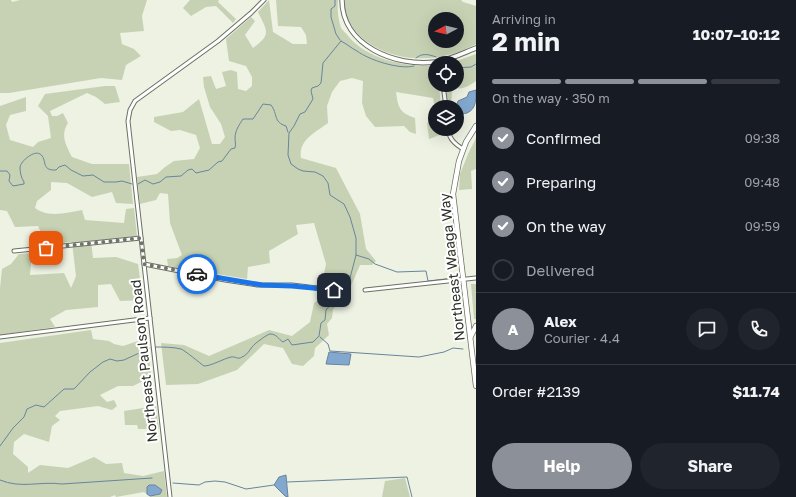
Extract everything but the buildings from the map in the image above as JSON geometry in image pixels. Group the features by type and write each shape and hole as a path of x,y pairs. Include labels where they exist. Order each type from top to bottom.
{"highway":[{"name":"Northeast Waaga Way","path":"476,126 463,148 456,171 453,194 476,386"},
{"path":"468,319 476,326 472,330 470,338"}],"main road":[{"path":"342,0 345,18 353,33 367,46 388,56 407,61 431,62 450,58 476,48"}],"street":[{"name":"Northeast Paulson Road","path":"170,497 128,121 131,107 135,101 218,41 264,0"},
{"path":"450,136 453,141 463,148"},
{"path":"14,251 141,238"},
{"path":"144,264 225,280 262,285 334,290"},
{"path":"365,290 476,278"},
{"path":"0,338 150,318"}],"green space":[{"path":"0,0 11,0 12,2 20,0 147,0 142,16 144,31 120,33 122,44 134,49 141,56 126,65 122,80 101,78 9,93 0,93"},
{"path":"190,0 219,0 218,2 236,19 233,23 216,6 206,7 191,16 183,8"},
{"path":"269,0 273,32 293,44 307,44 306,35 301,27 278,26 276,0 338,0 338,14 341,28 357,45 377,57 400,63 428,66 428,92 440,92 440,100 433,100 433,98 396,92 399,106 403,112 415,118 416,134 410,132 404,126 375,127 366,116 362,103 363,81 352,78 340,81 332,92 327,106 328,123 313,133 302,146 301,158 336,168 360,214 366,249 376,261 372,265 360,265 350,288 315,286 323,278 326,264 314,223 296,225 298,234 269,251 270,263 248,267 247,279 168,266 167,259 177,258 182,255 170,223 168,194 160,193 156,200 140,204 137,177 157,174 174,161 194,159 200,148 196,135 180,130 171,131 154,122 154,117 183,112 199,99 212,144 220,144 225,137 221,124 210,107 204,87 203,77 211,76 216,89 226,86 222,72 231,70 237,72 238,89 246,91 252,86 252,77 246,66 229,61 226,39 251,17 255,21 245,35 253,48 259,43 263,39 266,32 258,12"},
{"path":"345,0 461,0 476,6 476,44 445,56 428,56 428,58 404,57 383,51 364,39 356,32 350,23 344,9"},
{"path":"476,54 476,81 464,87 464,58"},
{"path":"115,86 120,102 105,104 96,97 87,93 50,111 52,116 57,116 63,113 68,123 64,136 66,145 72,157 92,164 129,164 133,204 116,203 112,192 92,197 67,183 51,182 51,190 37,201 35,208 52,214 82,210 85,220 124,223 126,209 134,208 137,236 91,241 93,258 116,257 138,264 143,300 120,301 111,284 98,285 98,307 66,310 50,319 55,327 0,335 0,288 2,269 11,264 19,254 32,253 30,275 64,273 71,288 76,276 72,242 46,244 38,226 15,227 7,211 0,210 0,106 26,97 26,111 10,115 6,125 10,140 33,147 38,142 51,138 48,116 38,106 45,94"},
{"path":"447,92 452,92 451,100 447,100"},
{"path":"429,136 437,136 429,139"},
{"path":"476,138 476,169 471,171 472,189 459,190 460,174"},
{"path":"471,284 476,284 476,319 474,319"},
{"path":"343,293 340,303 333,309 332,318 327,324 329,335 315,348 314,356 303,366 292,364 283,348 264,344 237,370 198,384 166,385 161,343 184,345 209,356 269,330 292,336 310,322 314,303 329,294"},
{"path":"91,330 93,339 109,341 123,346 147,338 152,381 145,380 133,386 118,386 100,395 107,402 114,400 117,406 112,410 98,406 60,411 55,416 60,420 52,426 49,442 24,434 14,442 13,454 28,467 28,473 40,465 68,468 94,457 106,464 122,463 124,473 143,476 164,471 167,497 151,497 144,492 116,497 115,495 110,497 0,497 0,343"},
{"path":"156,406 159,429 138,429 137,425 125,425 124,411"},
{"path":"405,478 410,497 382,497 385,481"}],"water":[{"path":"476,90 476,101 474,107 464,114 464,100 460,100 467,97 469,92"},
{"path":"329,352 351,354 349,365 326,364"},
{"path":"286,475 288,497 274,485 279,477"},
{"path":"149,485 155,485 162,490 160,494 150,496 147,494 147,487"}],"waterway":[{"path":"335,0 335,6 331,9 331,17 336,34 340,40"},
{"path":"341,41 369,58 377,61 401,67 414,66"},
{"path":"155,347 172,347 181,349 204,366 231,357 241,358 256,343 270,334 276,336 283,342 288,339 292,345 313,342 319,336 321,323 325,320 326,310 341,293 341,285 350,278 356,255 356,238 350,217 344,204 330,195 328,183 323,176 315,172 303,171 291,164 288,155 289,133 300,114 305,112 313,99 311,91 312,88 321,83 323,63 341,41"},
{"path":"416,58 425,54 433,56"},
{"path":"464,68 471,67 476,64"},
{"path":"138,184 145,180 153,184 160,182 166,177 181,176 188,170 192,169 196,173 209,170 218,162 222,161 231,149 235,148 236,133 243,119 253,119 263,104 271,105 277,120 286,126 288,132"},
{"path":"0,171 7,171 10,175 9,181 13,186 24,184 20,173 20,167 28,157 37,153 42,156 46,167 51,170 56,170 65,165 83,176 93,175 104,182 122,181 132,184"},
{"path":"356,255 369,259 375,264 397,272 426,271 428,281 454,278"},
{"path":"320,337 328,344 330,351 419,357 444,352 453,348 463,349"},
{"path":"0,446 13,428 24,417 27,409 36,405 44,407 64,389 74,389 90,372 103,362 110,359 117,361 124,360 150,348"},
{"path":"287,482 407,477 412,497"},
{"path":"0,480 15,484 62,484 152,478"},
{"path":"173,483 199,485 205,482 215,481 225,482 246,489 274,485"}],"way so far":[{"path":"46,248 141,238 144,264 197,274"}],"route":[{"path":"197,274 225,280 262,285 334,290"}]}
